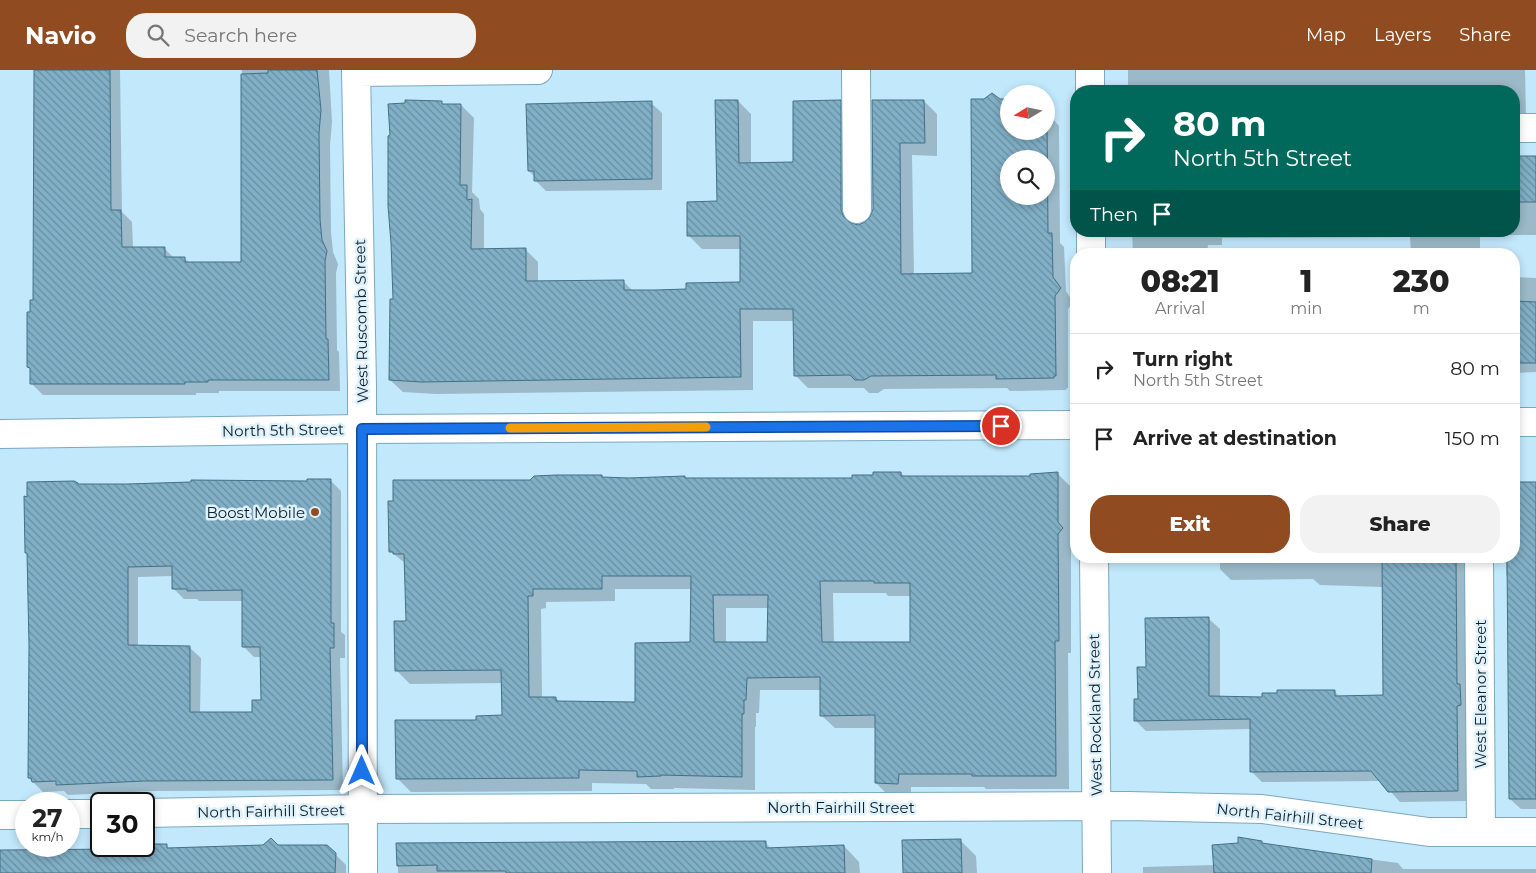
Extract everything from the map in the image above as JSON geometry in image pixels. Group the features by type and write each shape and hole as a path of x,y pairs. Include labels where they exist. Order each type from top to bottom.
{"street":[{"path":"356,71 538,70"},
{"path":"856,70 857,209"},
{"path":"1090,70 1090,85"},
{"name":"West Ruscomb Street","path":"356,71 362,429 363,873"},
{"path":"1520,128 1536,128"},
{"path":"1520,422 1536,422"},
{"name":"North 5th Street","path":"0,434 362,429 1070,425"},
{"name":"West Rockland Street","path":"1094,563 1096,873"},
{"name":"West Eleanor Street","path":"1479,563 1481,832"},
{"name":"North Fairhill Street","path":"155,813 362,809 1096,806 1262,810 1429,832 1536,832"},
{"path":"0,816 15,815"}],"building":[{"path":"34,70 110,70 111,210 121,210 122,247 165,247 165,257 185,257 185,262 241,262 241,74 268,73 268,70 317,70 321,110 319,133 320,219 322,240 327,251 325,261 326,339 328,339 329,380 208,380 208,382 185,382 185,384 30,384 30,368 27,367 27,312 30,312 30,300 33,300"},
{"path":"992,93 1000,99 1000,140 1047,140 1047,150 1000,150 1000,205 1048,205 1048,233 1052,233 1053,277 1061,288 1055,296 1056,376 1054,378 996,379 996,375 871,376 864,380 855,380 850,375 794,376 793,309 740,309 741,377 422,382 389,380 390,299 393,299 388,206 388,136 390,135 388,104 405,103 405,100 442,101 442,104 461,104 460,185 467,185 467,200 472,199 471,249 526,248 526,281 624,280 624,290 656,290 686,289 686,283 740,282 740,236 687,236 687,202 717,201 715,100 738,100 739,163 793,162 793,101 841,100 841,210 849,222 858,225 870,217 873,209 872,100 924,100 925,143 900,143 901,274 972,273 971,99 984,99"},
{"path":"652,101 652,179 534,181 534,171 528,171 526,104"},
{"path":"1520,156 1536,156 1536,202 1520,202"},
{"path":"1520,301 1536,302 1536,363 1520,363"},
{"path":"873,472 901,472 901,476 1030,476 1030,474 1058,472 1058,522 1063,528 1058,534 1059,641 1055,641 1056,776 899,774 898,784 875,783 875,715 820,716 820,677 747,678 746,700 744,700 744,714 742,714 742,777 661,775 637,777 637,771 579,770 579,778 396,779 395,720 476,720 476,716 502,715 501,670 395,671 394,621 406,621 404,554 389,552 388,501 393,501 393,480 530,480 534,476 557,475 602,475 602,477 629,478 685,476 685,478 852,478 852,475 873,475","holes":["602,576 691,576 690,642 635,643 635,702 556,701 556,697 529,697 528,596 533,596 533,589 602,589","820,581 910,583 910,642 822,642","713,595 768,595 767,642 714,642"]},
{"path":"307,479 331,479 331,623 334,623 334,648 330,648 333,780 144,781 56,785 56,781 32,782 31,778 28,778 29,645 24,496 27,497 27,482 74,481 78,484 127,484 191,482 191,480 307,481","holes":["172,566 172,589 187,589 187,591 242,590 242,647 260,647 261,700 252,700 252,712 190,712 190,646 128,645 128,567"]},
{"path":"1520,482 1536,482 1536,799 1509,799 1507,563 1520,563"},
{"path":"1382,563 1456,563 1457,684 1460,684 1461,705 1457,706 1458,791 1388,792 1371,771 1250,772 1250,719 1134,721 1134,699 1138,699 1137,667 1146,667 1145,618 1209,617 1209,696 1262,697 1262,693 1277,693 1277,690 1335,690 1335,696 1383,695"},
{"path":"1238,837 1262,841 1262,843 1372,859 1371,873 1214,873 1212,845 1238,843"},
{"path":"271,838 278,845 327,845 336,853 335,873 0,873 0,850 15,850 15,857 80,857 80,849 90,849 90,857 155,857 155,844 167,844 167,848 263,845"},
{"path":"961,839 962,873 903,873 902,840"},
{"path":"766,841 766,848 844,845 845,873 506,873 506,871 437,871 437,865 397,866 396,843"}],"slow traffic":[{"path":"510,428 706,427"}],"place":[{"name":"Boost Mobile","path":"315,512"}],"route":[{"path":"362,771 362,429 1001,426"}]}
